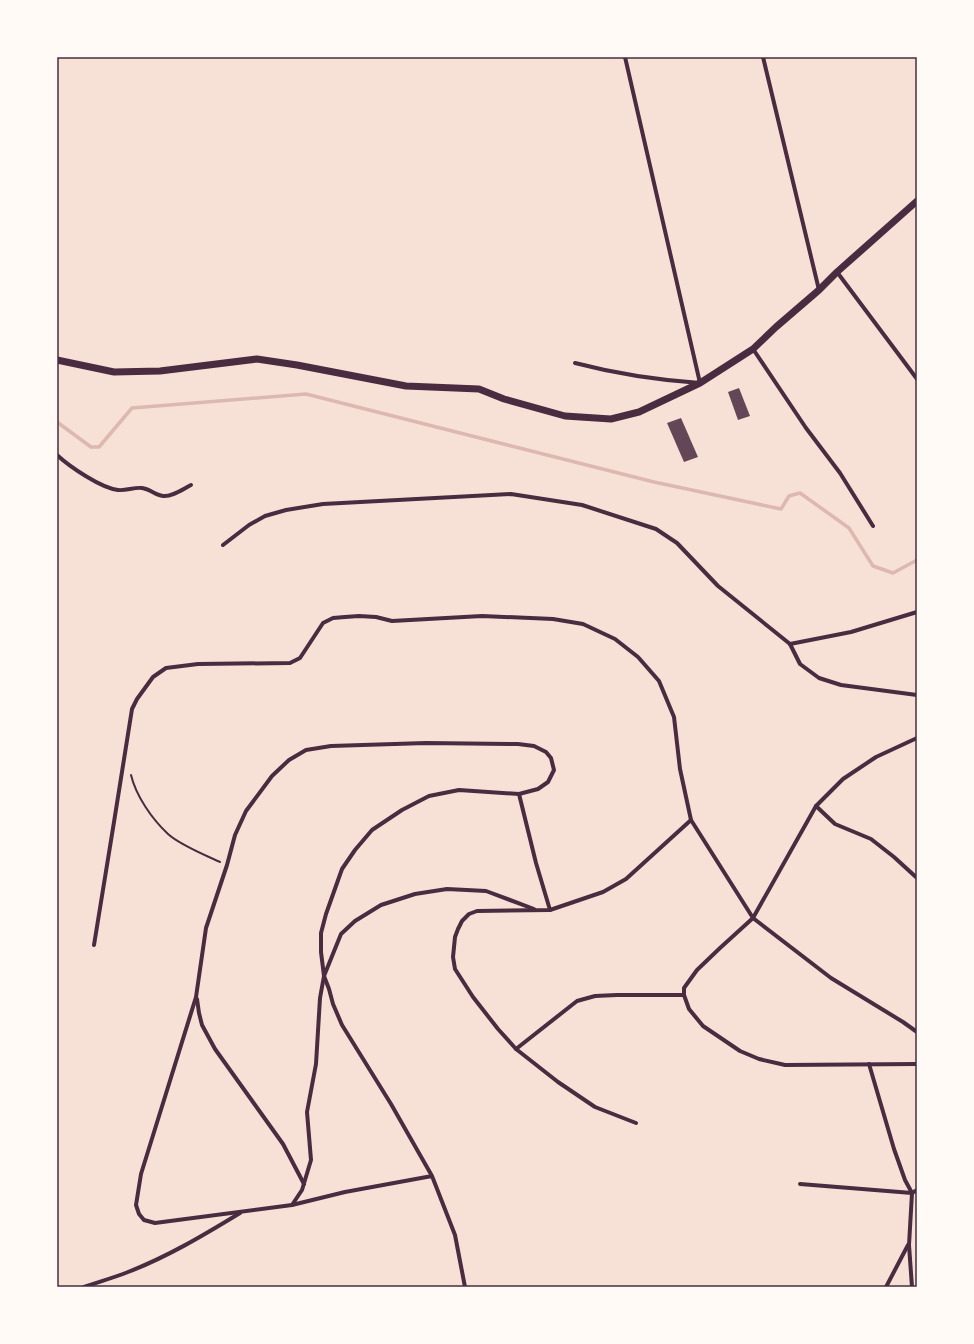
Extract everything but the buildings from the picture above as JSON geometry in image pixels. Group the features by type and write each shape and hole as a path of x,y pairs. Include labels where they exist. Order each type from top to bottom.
{"street":[{"path":"625,57 700,383"},
{"path":"763,57 819,290"},
{"path":"57,360 114,372 160,371 257,359 297,365 406,386 479,389 504,399 565,416 611,419 639,412 700,383 753,349 917,201"},
{"path":"837,272 917,379"},
{"path":"753,349 806,428 840,473 873,526"},
{"path":"575,363 660,380 700,383"},
{"path":"57,455 69,466 82,474 116,490 142,488 162,496 177,492 191,485"},
{"path":"223,545 249,525 265,516 286,510 323,504 511,494 582,505 656,529 677,543 718,586 790,644 800,664 819,678 841,685 917,695"},
{"path":"790,644 851,632 917,612"},
{"path":"94,945 132,710 137,699 153,677 166,668 198,664 290,663 300,658 323,623 333,618 360,616 376,617 392,621 482,616 553,619 583,624 615,638 638,657 659,681 674,717 680,769 691,820 753,918 831,978 917,1032"},
{"path":"917,738 876,757 843,779 816,806 753,918 697,970 684,988 684,995 689,1008 704,1026 740,1051 759,1059 785,1065 917,1064"},
{"path":"432,1176 345,1192 292,1205 155,1223 144,1220 139,1214 136,1205 141,1174 196,997 206,928 227,866 235,835 246,811 272,776 289,760 306,750 331,746 426,743 518,744 534,746 546,752 551,758 554,770 548,782 538,789 519,794 459,790 429,796 402,810 372,830 355,850 342,869 321,933 320,952 324,976 333,1004 342,1025 391,1104 432,1176 455,1235 465,1287"},
{"path":"519,794 536,864 550,910"},
{"path":"816,806 836,824 870,839 894,857 917,878"},
{"path":"636,1123 595,1107 558,1082 516,1049 473,997 455,969 455,937 462,921 469,914 477,911 550,910 604,892 626,879 691,820"},
{"path":"292,1205 302,1190 311,1160 308,1112 316,1064 320,998 324,976 341,934 355,921 381,905 415,894 447,889 486,891 538,910"},
{"path":"516,1049 554,1018 577,1002 595,996 684,995"},
{"path":"196,997 198,1013 202,1025 215,1049 283,1144 304,1184"},
{"path":"870,1064 894,1149 905,1180 912,1193 908,1245 912,1287"},
{"path":"800,1184 912,1193 917,1190"},
{"path":"84,1287 129,1272 166,1255 197,1239 242,1212"},
{"path":"886,1287 908,1245"}],"path":[{"path":"125,754 133,784 147,809 169,835 227,866"}],"waterway":[{"path":"57,422 91,447 99,447 132,408 306,394 654,482 781,509 789,496 800,493 849,528 873,566 893,573 917,560"}]}
